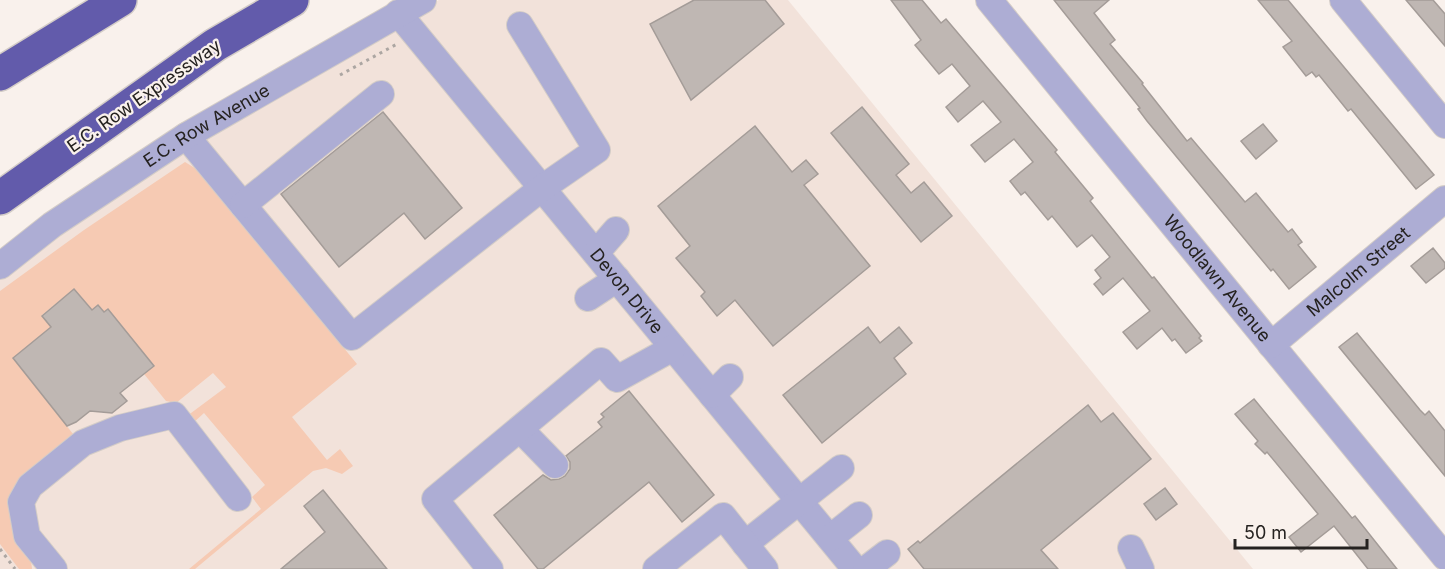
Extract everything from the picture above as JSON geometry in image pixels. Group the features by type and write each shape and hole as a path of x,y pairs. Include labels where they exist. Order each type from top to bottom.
{"highway":[{"path":"0,74 120,0"},
{"name":"E.C. Row Expressway","path":"0,198 215,45 292,0"}],"street":[{"name":"E.C. Row Avenue","path":"0,266 52,225 186,136 423,0"},
{"name":"Woodlawn Avenue","path":"989,0 1445,557"},
{"path":"1343,0 1445,125"},
{"name":"Devon Drive","path":"398,13 673,348 721,386 799,501 855,569"},
{"path":"186,136 352,337 542,188 597,150 520,25"},
{"path":"243,205 381,94"},
{"name":"Malcolm Street","path":"1271,345 1445,199"},
{"path":"596,254 616,230"},
{"path":"588,298 617,279"},
{"path":"490,569 435,499 602,362 617,379 673,348"},
{"path":"54,569 27,536 21,502 30,486 83,443 120,428 174,415 238,498"},
{"path":"520,429 555,465"},
{"path":"745,544 841,468"},
{"path":"830,538 859,515"},
{"path":"657,569 723,516 765,569"},
{"path":"866,569 887,553"}],"path":[{"path":"0,549 15,569"}],"shaded area":[{"path":"439,0 788,0 1253,569 0,569 0,273 145,169 369,38"},
{"path":"185,162 198,170 357,364 292,417 327,460 340,449 353,466 342,474 326,468 313,471 195,569 189,569 261,509 252,497 265,485 204,413 192,424 187,416 226,387 213,373 176,403 166,401 144,374 154,366 108,309 104,312 98,305 92,310 74,289 42,315 51,327 13,358 77,439 10,510 14,536 29,556 32,564 32,569 19,569 0,544 0,291 84,230"}],"building":[{"path":"694,0 765,0 784,24 691,100 650,24"},
{"path":"891,0 922,0 941,23 946,19 1057,150 1055,152 1093,198 1090,201 1152,278 1154,277 1201,336 1199,338 1202,341 1186,353 1162,328 1137,349 1123,332 1150,311 1123,278 1103,295 1094,284 1101,278 1095,270 1110,257 1092,235 1077,247 1052,216 1048,220 1025,192 1021,195 1010,181 1033,162 1014,139 985,162 971,145 1001,122 983,101 958,122 946,107 970,86 952,64 939,74 915,45 921,40"},
{"path":"1054,0 1109,0 1094,13 1115,40 1110,44 1187,141 1191,138 1245,202 1256,193 1288,232 1292,229 1302,242 1298,245 1316,267 1289,289 1273,269 1271,271 1147,121 1138,109 1140,108"},
{"path":"1258,0 1288,0 1434,175 1416,189 1351,109 1348,111 1319,75 1316,77 1312,72 1306,76 1283,47 1292,41"},
{"path":"1406,0 1433,0 1445,14 1445,46"},
{"path":"862,107 909,164 896,175 911,193 924,182 952,216 921,242 831,133"},
{"path":"383,112 462,208 425,239 404,213 339,267 281,194"},
{"path":"1263,124 1277,141 1256,159 1241,141"},
{"path":"755,126 792,172 806,160 818,174 804,185 870,266 773,346 735,300 717,316 701,296 705,292 676,258 690,246 658,206"},
{"path":"1433,248 1445,263 1445,268 1426,283 1411,266"},
{"path":"74,289 92,310 98,305 104,312 108,309 154,366 120,393 127,401 112,413 90,411 67,426 13,358 51,327 42,316"},
{"path":"868,327 880,343 899,327 912,343 894,358 906,374 822,443 783,395"},
{"path":"1357,333 1420,410 1425,415 1429,411 1445,431 1445,476 1339,347"},
{"path":"629,391 714,495 682,522 649,482 543,569 538,569 494,515 543,475 551,480 565,476 570,469 570,462 566,456 602,427 598,422 604,417 601,414"},
{"path":"1254,399 1352,518 1355,516 1397,569 1368,569 1334,526 1301,552 1289,537 1318,514 1267,452 1265,454 1255,444 1258,441 1235,414"},
{"path":"1088,405 1101,422 1113,413 1151,459 1041,550 1058,569 924,569 908,549 918,541 920,543"},
{"path":"1165,488 1177,504 1156,520 1144,504"},
{"path":"323,490 387,569 281,569 325,532 304,506"}]}
